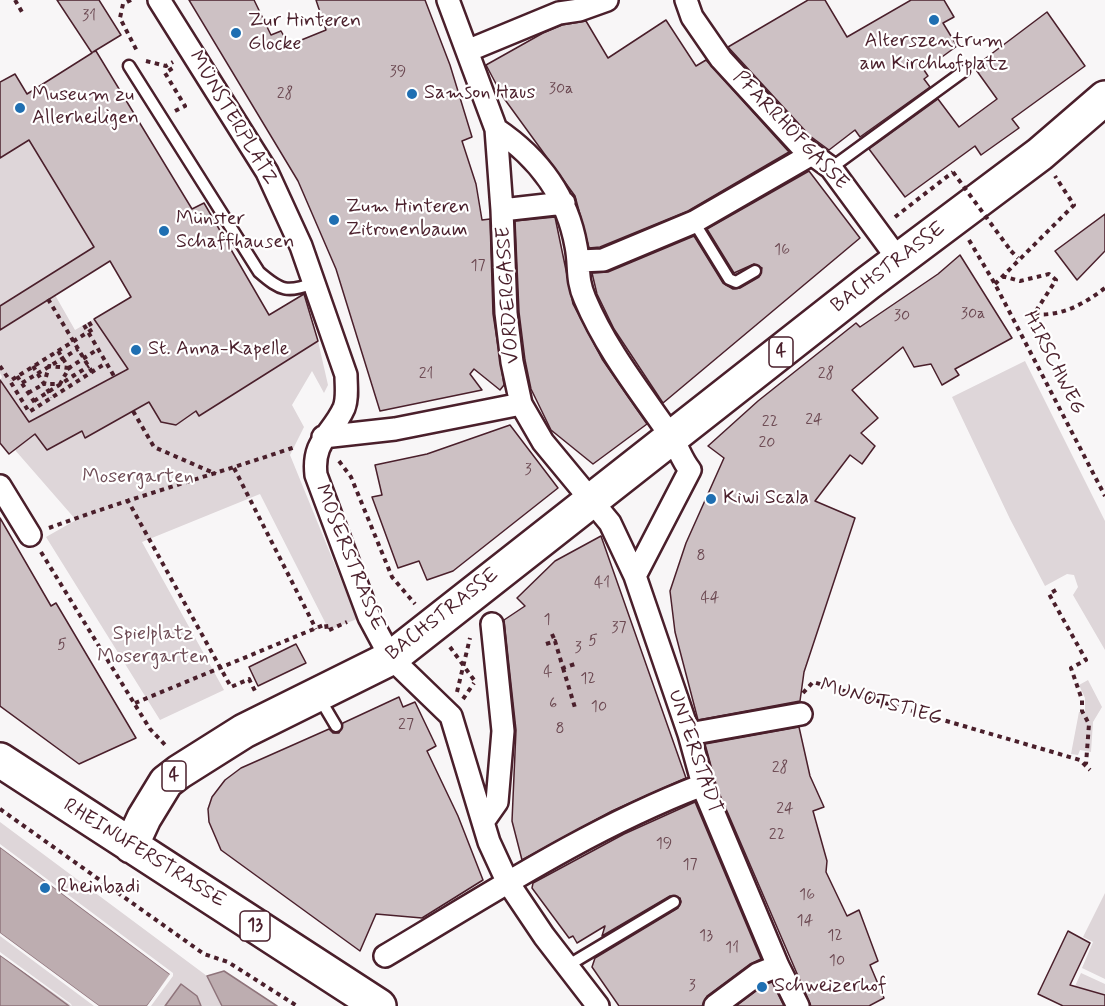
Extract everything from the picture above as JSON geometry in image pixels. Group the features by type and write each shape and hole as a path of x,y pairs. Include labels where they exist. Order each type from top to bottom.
{"main road":[{"name":"BACHSTRASSE","path":"131,846 144,818 166,782 244,731 392,658 898,260 1040,154 1105,98"},
{"name":"RHEINUFERSTRASSE","path":"0,760 379,1006"}],"street":[{"name":"MÜNSTERPLATZ","path":"159,0 267,172 301,246 346,375"},
{"name":"VORDERGASSE","path":"448,0 496,129 506,313 512,362 521,404 543,441 591,500"},
{"path":"466,51 559,14 607,0"},
{"name":"PFARRHOFGASSE","path":"686,0 692,17 721,59 801,146 831,168 898,260"},
{"path":"496,129 520,145 544,172 564,203 572,220 579,261 576,273 583,297 603,338 672,438 680,457 690,470 635,576"},
{"path":"579,261 603,260 694,222 812,154"},
{"name":"VORDERGASSE","path":"502,210 564,203"},
{"name":"MOSERSTRASSE","path":"346,375 343,409 323,437 314,458 316,475 369,617 392,658 451,716 483,822 507,881 598,1006"},
{"path":"323,437 395,429 521,404"},
{"path":"0,486 30,535"},
{"name":"UNTERSTADT","path":"591,500 610,523 635,576 689,734 705,792 778,966 798,1006"},
{"path":"483,822 497,802 503,731 492,624"},
{"name":"MUNOTSTIEG","path":"689,734 801,714"},
{"path":"386,956 507,881 656,803 700,786 705,792"},
{"path":"715,1006 758,974 778,966"}],"lane":[{"path":"129,66 259,273 277,287 293,291 314,283"},
{"path":"831,168 964,71"},
{"path":"694,222 729,279 736,282 754,271"},
{"path":"319,696 336,726"},
{"path":"567,966 674,902"}],"path":[{"path":"15,0 22,12"},
{"path":"130,34 120,18 123,4 131,0"},
{"path":"162,118 185,106 165,73 195,56"},
{"path":"140,60 166,66"},
{"path":"903,209 953,172 1018,258"},
{"path":"995,284 1018,258 1074,205 1054,174"},
{"name":"HIRSCHWEG","path":"973,244 1105,496"},
{"path":"1002,276 1020,281 1049,274 1056,280 1034,314 1047,315 1062,312 1087,301 1105,288"},
{"path":"50,298 72,341 92,372"},
{"path":"84,325 86,333 114,376"},
{"path":"10,381 86,333"},
{"path":"22,383 78,349"},
{"path":"60,384 69,368 98,349"},
{"path":"58,351 77,381"},
{"path":"45,359 50,366 69,368"},
{"path":"0,366 29,412 106,363"},
{"path":"33,366 52,397"},
{"path":"44,384 50,366"},
{"path":"34,401 89,366"},
{"path":"17,376 37,406"},
{"path":"28,393 44,384 60,384"},
{"path":"60,384 64,390"},
{"path":"133,411 154,447 216,474"},
{"path":"186,767 150,729 30,535 127,498 216,474 323,437 351,477 392,577 413,600"},
{"path":"234,468 316,629"},
{"path":"127,498 231,687 245,680"},
{"path":"1056,590 1049,594 1086,660 1071,668 1081,695 1082,711 1089,724 1085,765"},
{"path":"135,703 326,624 327,631 353,619"},
{"path":"552,634 576,711"},
{"path":"546,644 555,641"},
{"path":"464,664 475,682"},
{"path":"563,669 575,664"},
{"name":"MUNOTSTIEG","path":"801,714 803,690 813,682 1080,760 1090,770"},
{"path":"0,808 204,954 228,962 297,1006"}],"green space":[{"path":"29,140 94,247 0,306 0,158"},
{"path":"55,295 75,330 94,319 128,368 29,422 0,380 2,377 0,373 0,330"},
{"name":"Mosergarten","path":"318,341 328,385 324,393 312,371 292,405 304,427 290,455 357,619 329,630 260,494 142,542 224,690 160,720 46,537 76,520 15,450 35,434 47,450 82,431 85,437 149,402 161,422 176,425 188,417 191,402 200,416"},
{"path":"1025,361 1105,521 1105,650 1073,595 1078,587 1074,575 1067,574 1045,586 1010,519 952,397"},
{"path":"1088,680 1102,707 1093,722 1091,752 1080,750 1078,755 1071,754 1079,712 1085,712 1085,698 1079,685"},
{"name":"Rheinbadi","path":"0,822 207,976 222,1006 69,1006 0,955"},
{"path":"1105,893 1105,979 1082,968 1093,942 1083,937"},
{"path":"1081,973 1105,984 1105,1006 1066,1006"}],"shaded area":[{"path":"0,847 171,975 147,1006 99,1006 0,933"},
{"path":"0,955 69,1006 0,1006"},
{"path":"224,971 277,1006 222,1006 207,976"},
{"path":"181,984 197,996 201,1006 165,1006"}],"pier":[{"path":"0,844 173,973 151,1006 147,1006 170,974 0,847"},
{"path":"0,933 99,1006 94,1006 0,936"},
{"path":"0,952 71,1004 72,1006 0,955"}],"building":[{"path":"57,0 99,0 121,35 93,52 96,51 192,209 204,203 269,315 304,294 318,341 199,416 196,411 176,425 161,422 149,402 85,438 82,431 47,450 35,434 9,454 0,443 0,380 29,422 128,369 94,319 131,297 110,261 0,330 0,306 94,247 29,140 0,158 0,82 15,74 27,94 92,53"},
{"path":"189,0 254,0 271,35 281,31 289,45 326,30 316,0 425,0 450,65 472,137 462,141 476,184 482,220 490,219 493,314 504,385 500,390 474,369 470,374 482,390 380,411 336,269 298,181"},
{"path":"808,0 825,0 847,37 911,0 944,0 954,17 943,23 957,46 924,70 928,76 924,79 930,87 860,137 855,130 829,150 810,136 728,47"},
{"path":"1047,12 1085,66 1012,119 1019,128 981,155 975,146 905,197 869,149 938,99 959,127 997,99 974,67"},
{"path":"666,20 696,66 706,60 789,152 688,211 600,247 589,248 575,196 503,97 486,65 543,33 562,25 586,21 608,58"},
{"path":"809,171 860,238 663,403 614,329 597,294 592,273 608,272 694,236 723,283 733,289 740,288 759,277 762,268 754,264 734,273 707,229"},
{"path":"1105,214 1105,251 1077,280 1055,251"},
{"path":"555,217 573,304 602,359 647,424 593,464 551,430 531,389 525,360 519,312 515,221"},
{"path":"960,255 1012,338 955,369 959,375 942,385 931,364 914,367 903,347 852,390 878,418 861,433 875,446 862,464 850,455 815,501 855,518 804,672 800,701 698,720 675,632 670,591 686,543 724,458 708,446 758,401 856,323 860,327 938,274"},
{"path":"510,425 558,488 453,571 427,580 419,561 398,568 372,497 382,495 375,465 427,454"},
{"path":"0,518 51,606 56,603 136,738 79,764 0,706"},
{"path":"601,536 686,778 612,811 522,860 512,821 516,730 504,620 525,606 517,598 555,561"},
{"path":"296,644 306,663 258,686 249,667"},
{"path":"399,697 403,707 415,702 436,746 427,751 458,816 483,880 422,918 376,914 360,951 221,850 209,822 208,809 212,797 225,780 241,768 329,729 333,733 339,733 343,723"},
{"path":"799,727 810,776 824,807 813,811 827,861 826,872 847,916 859,910 878,961 870,965 884,998 869,1006 811,1006 717,788 705,744"},
{"path":"695,802 761,959 750,964 707,996 702,1006 619,1006 592,967 595,958 678,908 680,898 670,896 602,936 605,926 577,943 573,936 569,938 532,888 533,883 624,834"},
{"path":"1068,931 1090,943 1070,985 1105,995 1105,1006 1063,1006 1038,994"},
{"name":"Schweizerhof","path":"772,982 784,1006 736,1006 764,985"}],"place":[{"name":"Alterszentrum am Kirchhofplatz","path":"934,20"},
{"name":"Zur Hinteren Glocke","path":"236,33"},
{"name":"Samson Haus","path":"412,94"},
{"name":"Museum zu Allerheiligen","path":"20,108"},
{"name":"Zum Hinteren Zitronenbaum","path":"334,220"},
{"name":"Münster Schaffhausen","path":"164,231"},
{"name":"St. Anna-Kapelle","path":"136,350"},
{"name":"Kiwi Scala","path":"711,499"},
{"name":"Rheinbadi","path":"45,888"},
{"name":"Schweizerhof","path":"762,987"}],"park label":[{"name":"Spielplatz Mosergarten","path":"153,646"}]}
